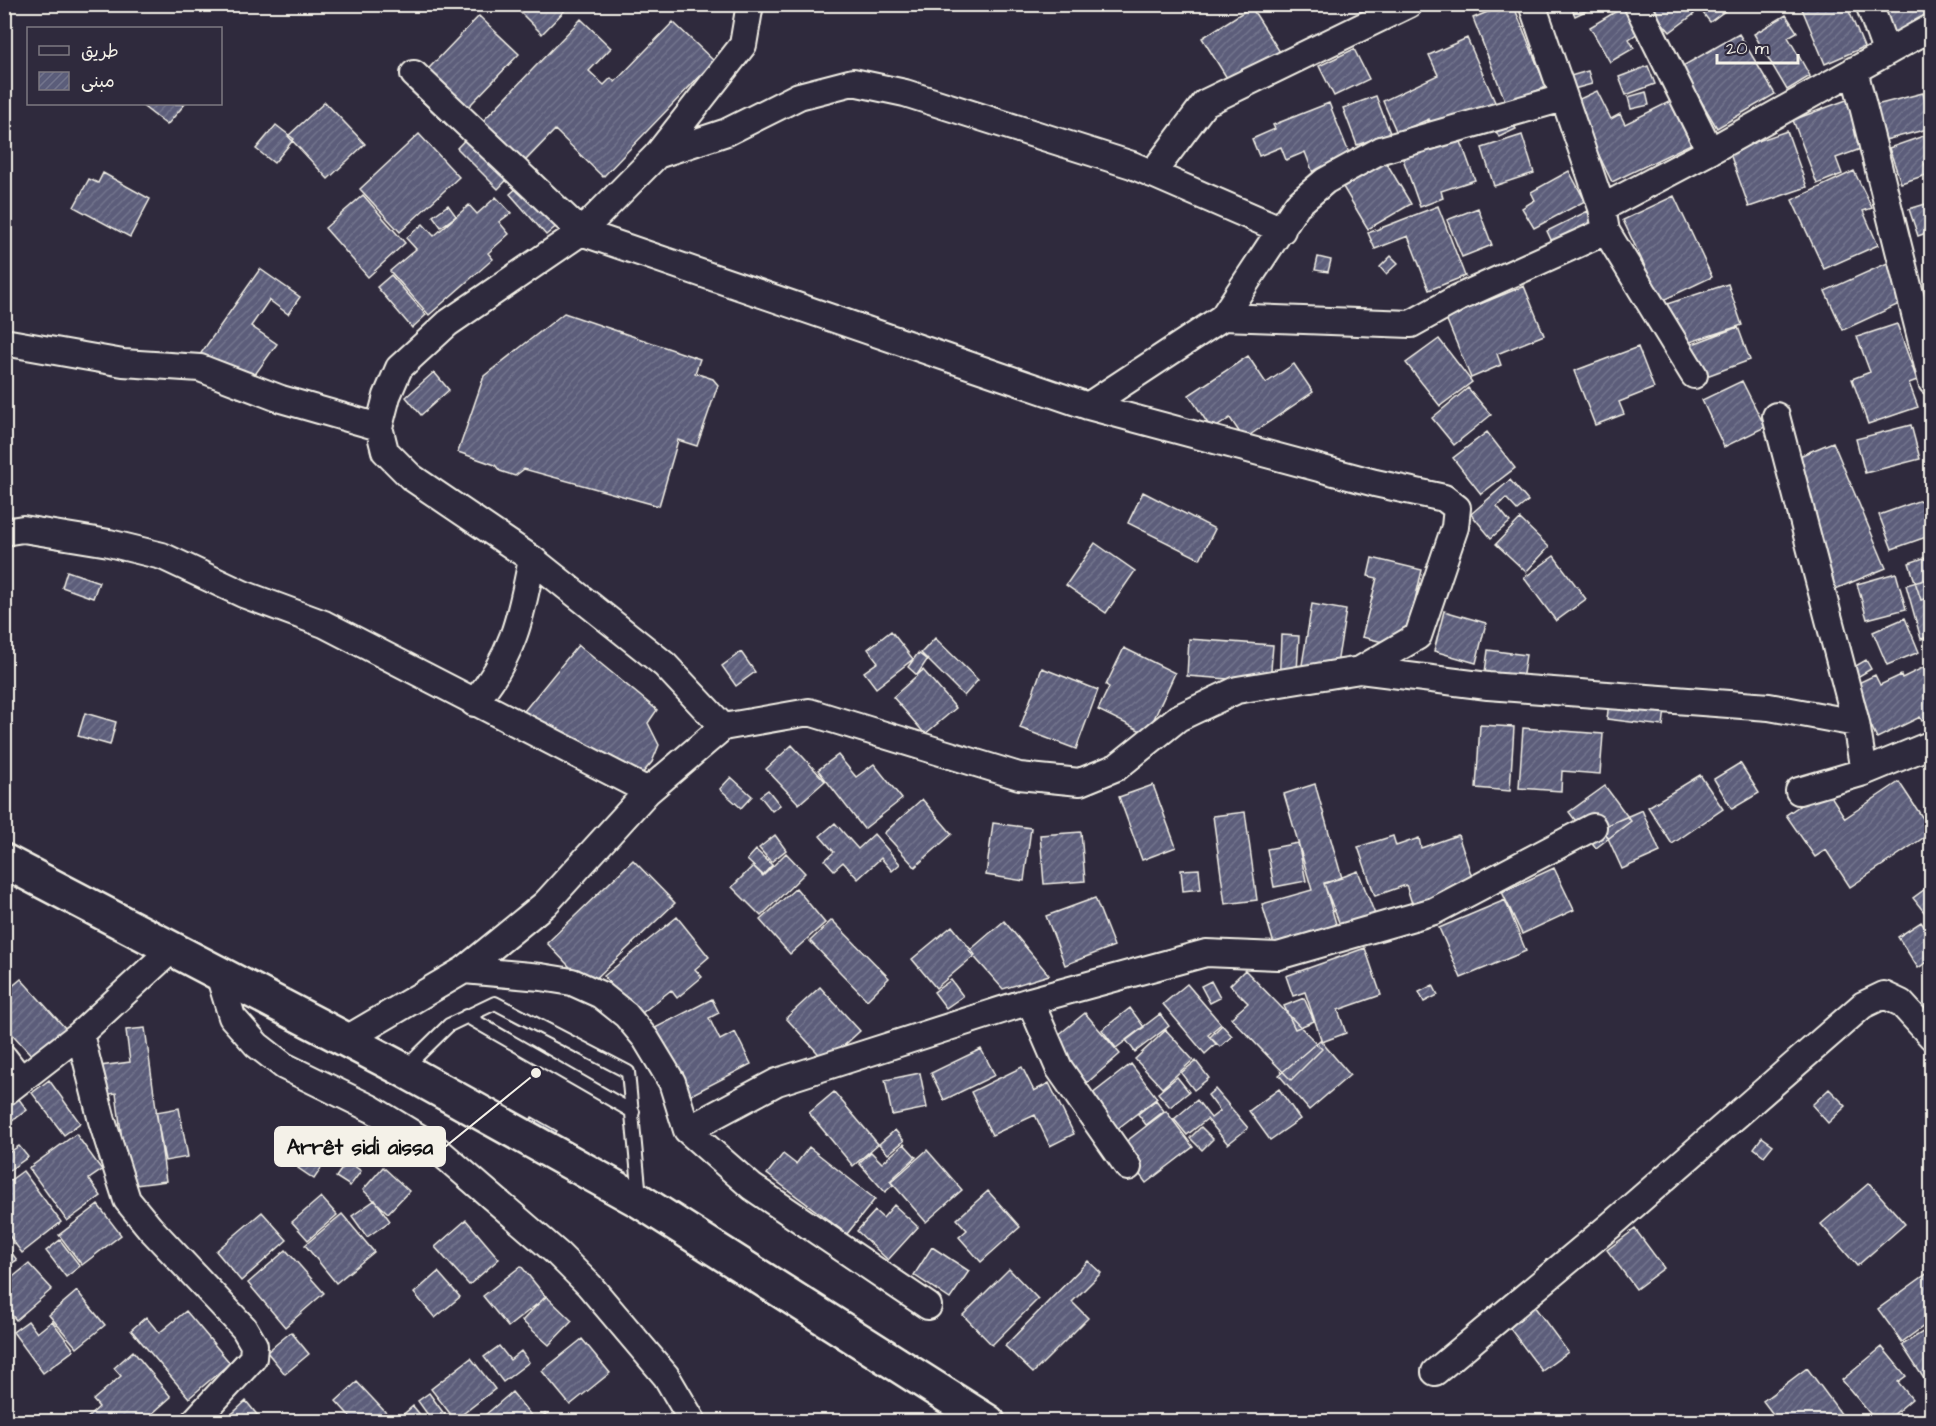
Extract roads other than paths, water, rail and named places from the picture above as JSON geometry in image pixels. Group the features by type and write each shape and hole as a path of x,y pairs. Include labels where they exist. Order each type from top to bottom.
{"main road":[{"path":"4,861 404,1070 640,1201 988,1422"}],"street":[{"path":"723,727 665,665 532,559 411,477 385,451 379,427 387,396 399,369 448,323 581,232 657,155 743,45 750,4"},
{"path":"1152,174 1205,103 1409,4"},
{"path":"1532,4 1604,220 1694,375"},
{"path":"1637,4 1710,152"},
{"path":"1869,4 1886,51"},
{"path":"1223,316 1411,324 1604,220 1710,152 1932,27"},
{"path":"1854,70 1932,381"},
{"path":"414,74 581,232 1088,406 1375,483 1444,498 1457,508 1455,527 1418,636 1360,670"},
{"path":"657,155 727,132 799,96 853,82 905,93 1132,165 1282,230"},
{"path":"1088,406 1223,316 1297,205 1325,181 1381,150 1563,98"},
{"path":"4,342 123,363 200,368 280,399 379,427"},
{"path":"1776,416 1856,723 1864,772"},
{"path":"4,532 23,529 109,543 162,556 243,594 324,624 648,791"},
{"path":"474,703 494,678 513,642 532,559"},
{"path":"345,1040 464,970 545,904 648,791 723,727 809,712 870,728 1019,776 1080,782 1116,767 1178,718 1237,690 1360,670 1488,686 1769,707 1856,723"},
{"path":"1798,791 1864,772 1932,744"},
{"path":"687,1130 777,1082 1030,1001 1206,953 1278,956 1434,910 1593,827"},
{"path":"4,1058 13,1087 80,1034 172,950"},
{"path":"464,970 572,982 601,996 626,1015 646,1039 672,1082 687,1130 752,1187 928,1306"},
{"path":"218,971 232,1017 257,1045 284,1066 372,1109 433,1146 558,1254 608,1306 666,1376 693,1422"},
{"path":"1435,1372 1611,1225 1863,1005 1884,994 1901,1004 1932,1037"},
{"path":"1030,1001 1059,1068 1128,1167"},
{"path":"80,1034 102,1121 127,1200 150,1228 244,1328 254,1345 255,1360 194,1422"}],"lane":[{"path":"404,1070 449,1025 495,1002 628,1072 640,1201"},
{"path":"466,1016 633,1112"}],"place":[{"name":"Arrêt sidi aissa","path":"536,1073"}]}
